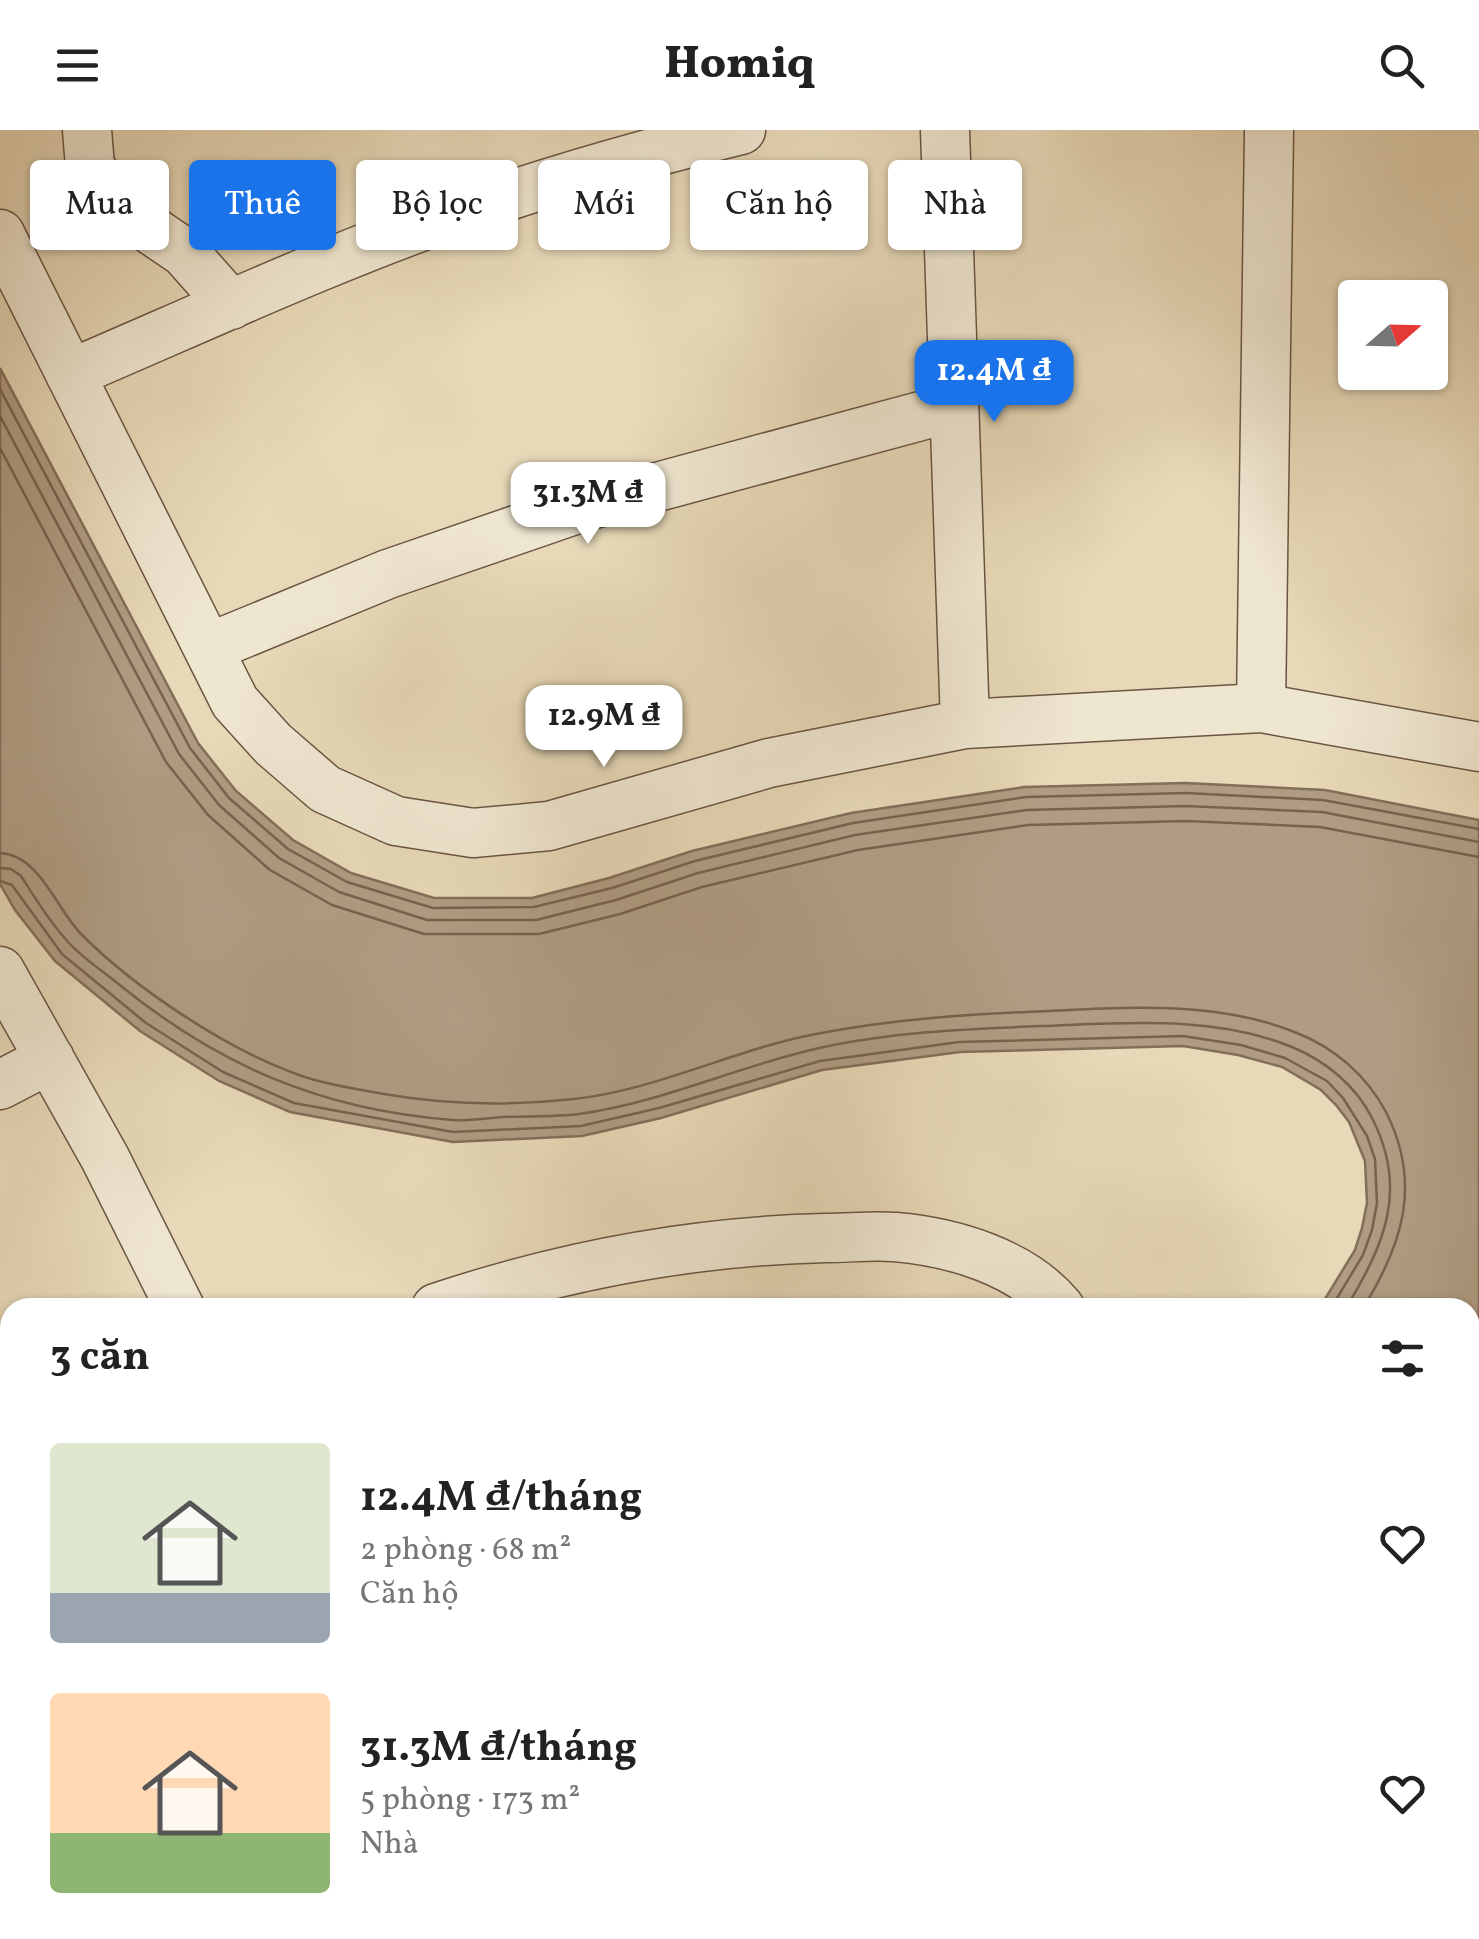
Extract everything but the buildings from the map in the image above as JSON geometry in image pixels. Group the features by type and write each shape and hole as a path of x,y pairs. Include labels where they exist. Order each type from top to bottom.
{"street":[{"path":"86,130 90,167 122,210 186,254 231,305"},
{"path":"70,374 466,210 636,156 741,130"},
{"path":"944,130 965,724"},
{"path":"1261,708 1269,130"},
{"path":"0,234 235,702 273,744 325,789 396,821 473,833 550,826 769,762 965,724 1261,708 1479,747"},
{"path":"208,648 388,574 583,507 954,407"},
{"path":"0,972 105,1158 175,1298"},
{"path":"0,1085 50,1060"},
{"path":"494,1298 612,1261 762,1240 896,1237 983,1254 1052,1298"}],"water":[{"path":"0,368 198,743 236,791 293,840 351,873 434,898 532,898 692,851 851,813 1024,787 1186,783 1325,790 1479,820 1479,1298 1326,1298 1355,1250 1362,1228 1367,1203 1365,1161 1349,1122 1336,1105 1321,1090 1282,1067 1183,1046 960,1052 822,1070 661,1118 582,1136 453,1142 290,1112 219,1081 140,1031 55,961 0,884"}]}
